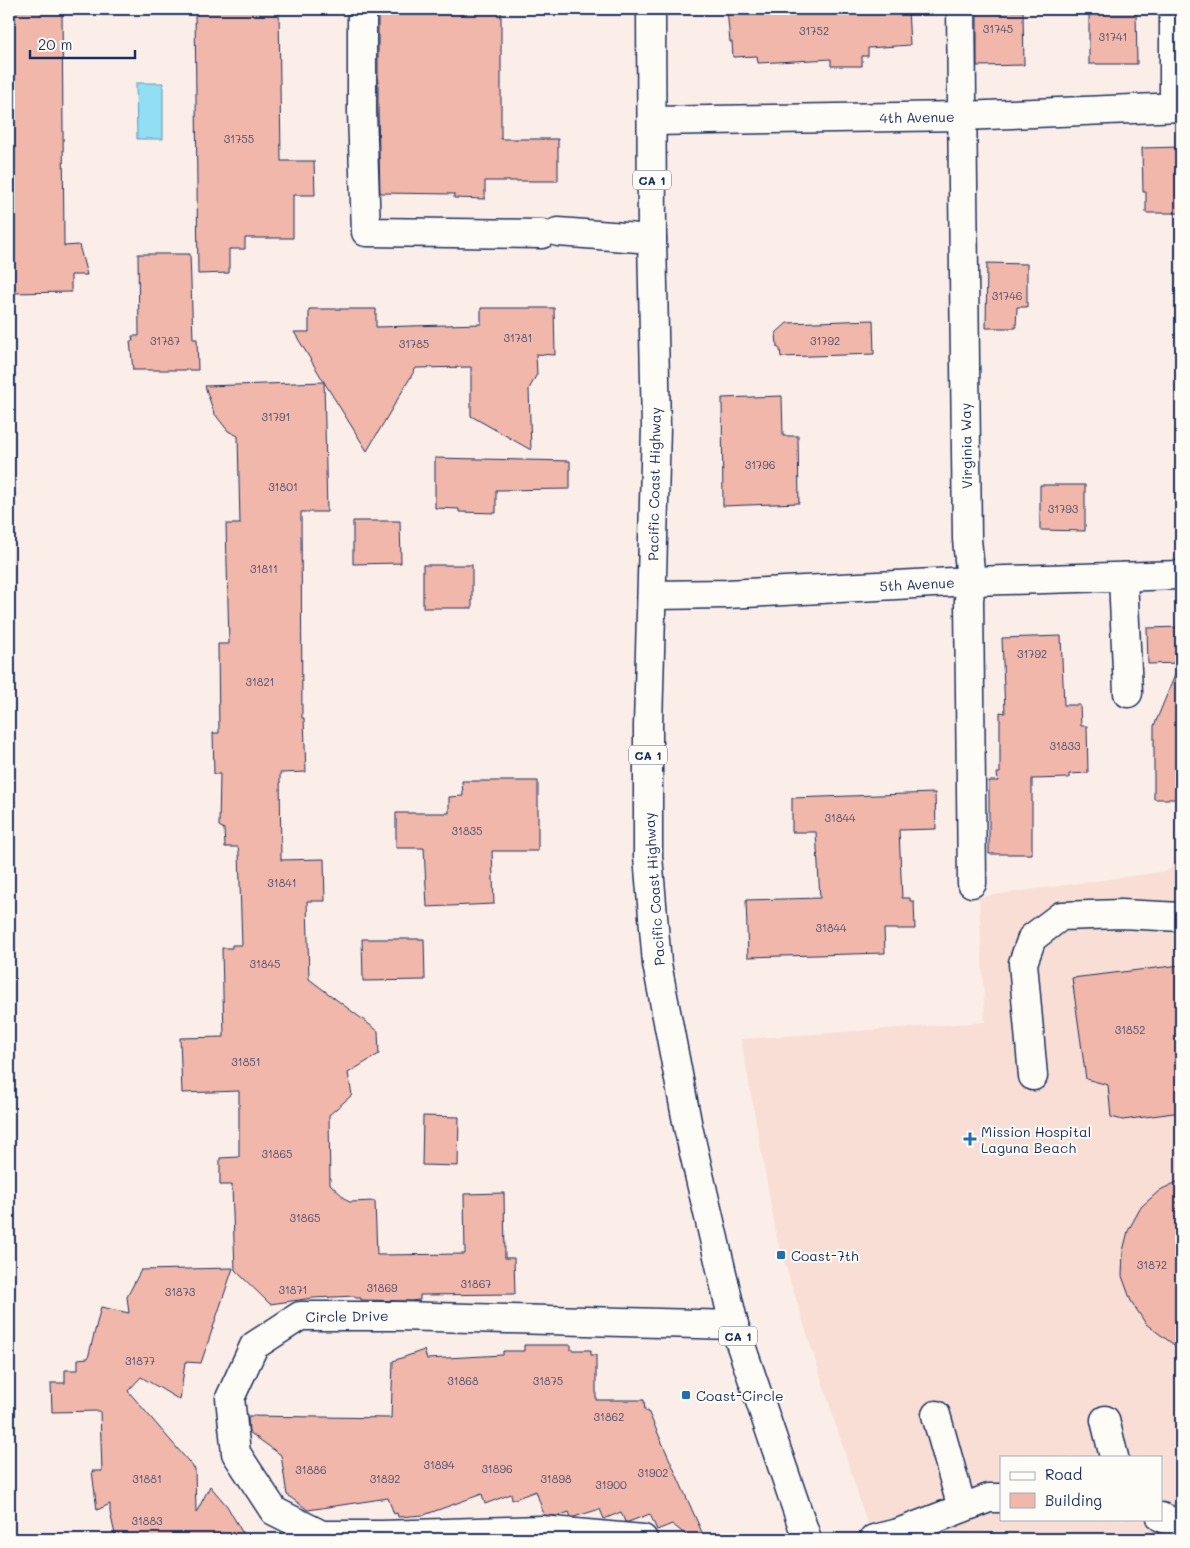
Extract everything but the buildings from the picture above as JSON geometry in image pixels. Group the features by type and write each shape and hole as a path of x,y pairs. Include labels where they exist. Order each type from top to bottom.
{"main road":[{"path":"362,9 362,112 366,232 550,233 652,239"},
{"name":"Pacific Coast Highway","path":"651,9 652,239 656,427 648,726 648,856 658,964 688,1127 734,1325 807,1539"},
{"name":"Virginia Way","path":"961,9 967,539 971,581 969,610 972,883"},
{"path":"1174,9 1177,107"},
{"name":"4th Avenue","path":"652,121 962,116 1177,107"},
{"name":"5th Avenue","path":"652,596 727,594 971,581 1181,575"},
{"path":"1123,577 1128,693"},
{"path":"1034,1076 1023,963 1032,938 1061,916 1121,914 1181,917"},
{"name":"Circle Drive","path":"643,1539 541,1530 322,1535 274,1511 236,1453 230,1398 254,1346 300,1316 397,1316 734,1325"},
{"path":"936,1415 962,1508"},
{"path":"1105,1420 1114,1456"},
{"path":"874,1539 898,1533 989,1498 1000,1498"},
{"path":"1162,1518 1181,1525"}],"shaded area":[{"name":"Mission Hospital Laguna Beach","path":"1181,857 1181,1539 872,1539 777,1239 741,1039 985,1022 979,897 1167,871"}],"water":[{"path":"136,83 163,83 163,139 137,139"}],"place":[{"name":"Mission Hospital Laguna Beach","path":"970,1139"},
{"name":"Coast-7th","path":"781,1255"},
{"name":"Coast-Circle","path":"686,1395"}]}
